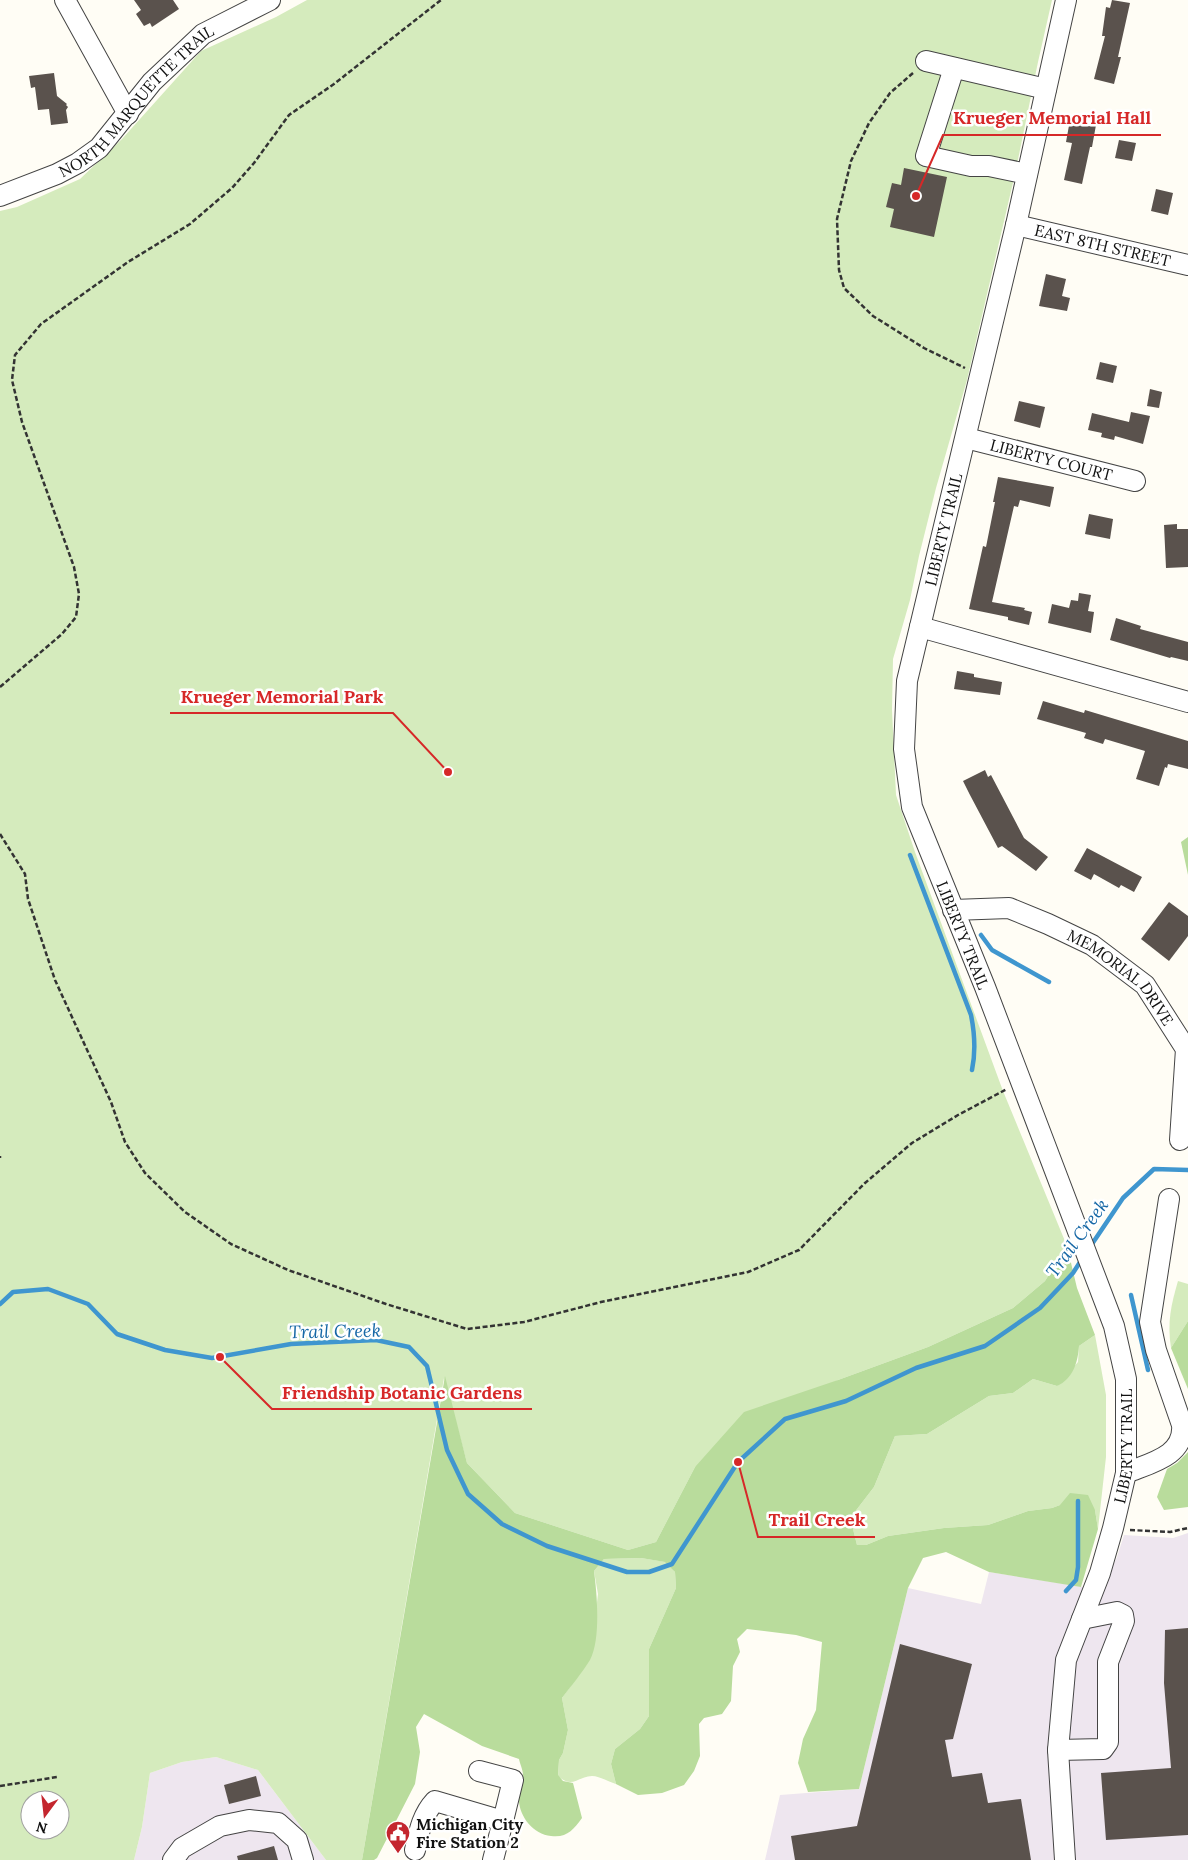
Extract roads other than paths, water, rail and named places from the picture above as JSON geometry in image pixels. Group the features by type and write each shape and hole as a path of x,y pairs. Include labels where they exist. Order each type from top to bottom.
{"street":[{"path":"65,0 128,114"},
{"name":"NORTH MARQUETTE TRAIL","path":"0,196 57,174 78,163 99,148 152,82 203,34 270,0"},
{"name":"LIBERTY TRAIL","path":"1065,1860 1058,1750 1066,1660 1100,1573 1126,1473 1126,1379 1114,1326 1021,1081 912,807 904,749 907,681 1016,225 1066,0"},
{"path":"926,61 1046,89"},
{"path":"954,68 926,156 964,165 990,166 1027,174"},
{"name":"EAST 8TH STREET","path":"1016,225 1188,265"},
{"name":"LIBERTY COURT","path":"966,438 1135,480"},
{"path":"920,627 1188,702"},
{"name":"MEMORIAL DRIVE","path":"952,910 1009,908 1092,945 1146,985 1186,1049 1183,1131"},
{"path":"1126,1473 1169,1455 1180,1442 1183,1433 1182,1425 1156,1350 1150,1322 1169,1199"},
{"path":"1058,1750 1103,1749 1108,1742 1108,1662 1124,1621 1123,1615 1117,1612 1082,1619"},
{"path":"478,1771 513,1780 493,1860"},
{"path":"415,1850 422,1822 435,1801 503,1821"},
{"path":"173,1860 182,1848 220,1826 249,1820 278,1824 297,1840 303,1860"}],"waterway":[{"path":"910,855 971,1015 974,1043 972,1070"},
{"path":"981,935 992,950 1049,982"},
{"name":"Trail Creek","path":"1090,1247 1123,1198 1154,1169 1188,1170"},
{"name":"Trail Creek","path":"0,1304 13,1292 48,1289 88,1304 117,1334 165,1350 212,1358 291,1344 376,1340 409,1347 427,1366 447,1450 468,1494 502,1524 547,1546 627,1572 649,1572 672,1564 738,1462 785,1419 846,1401 916,1368 985,1346 1040,1308 1073,1273 1082,1259"},
{"path":"1131,1295 1148,1370"},
{"path":"1066,1591 1076,1580 1078,1567 1078,1501"}],"place":[{"name":"Krueger Memorial Hall","path":"916,196"},
{"name":"Krueger Memorial Park","path":"448,772"},
{"name":"Friendship Botanic Gardens","path":"220,1357"},
{"name":"Trail Creek","path":"738,1462"},
{"name":"Michigan City Fire Station 2","path":"398,1854"}]}
